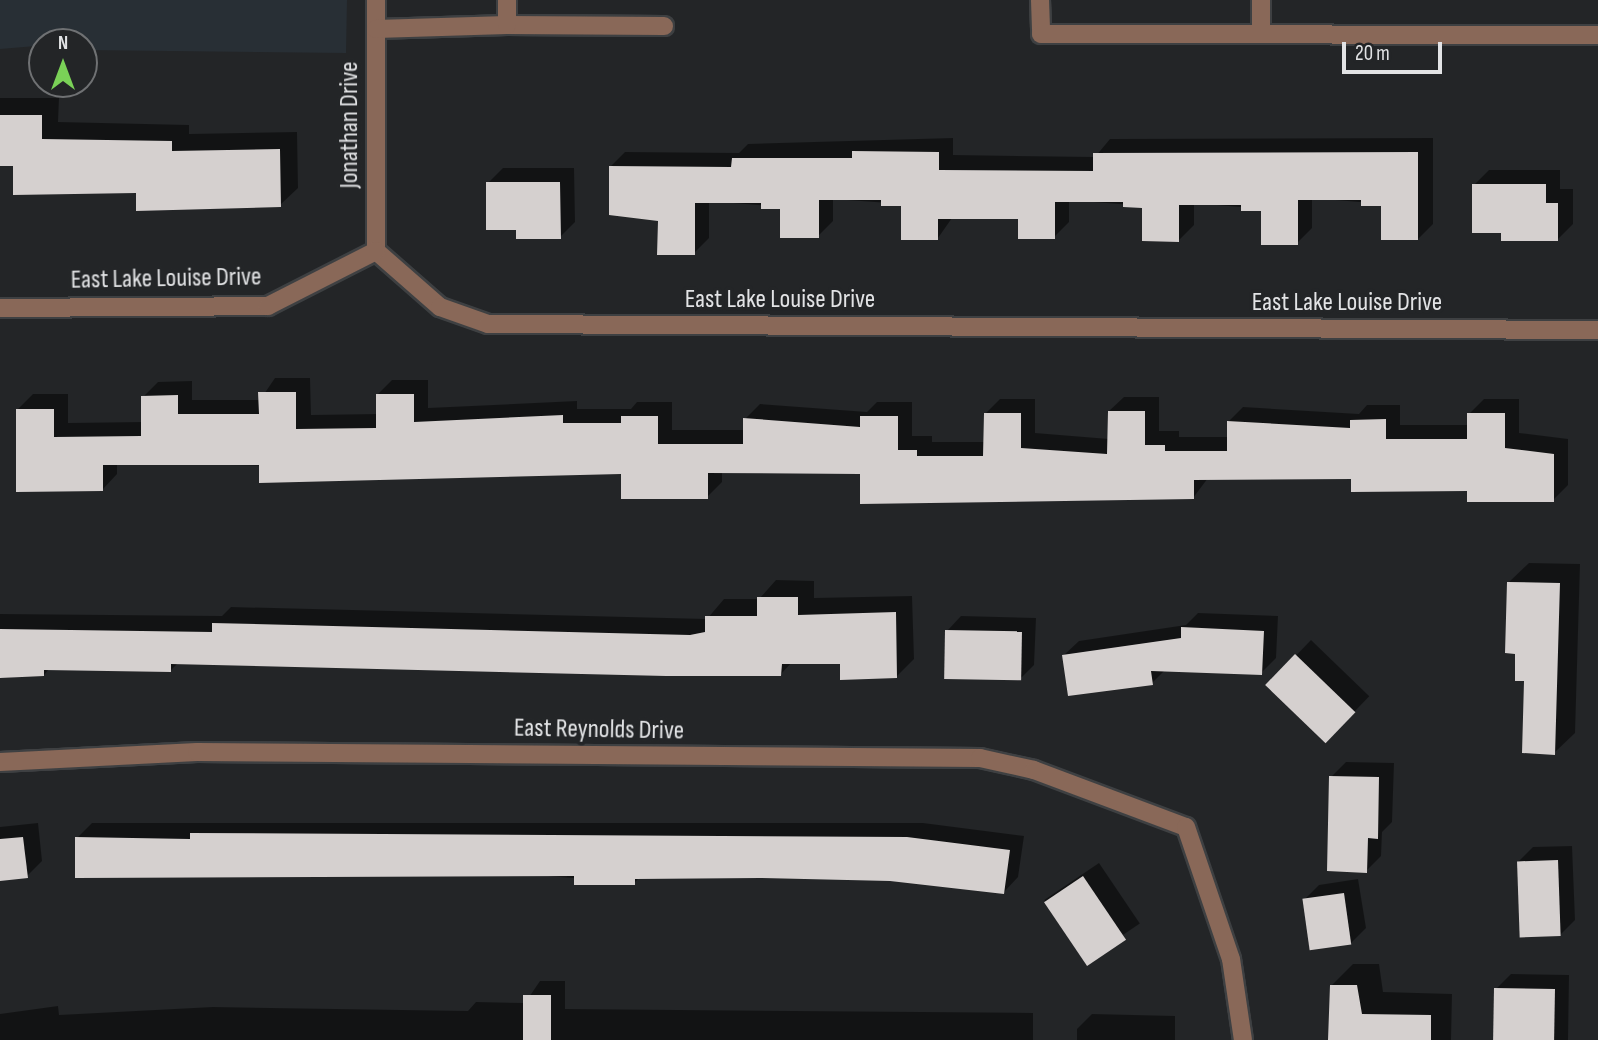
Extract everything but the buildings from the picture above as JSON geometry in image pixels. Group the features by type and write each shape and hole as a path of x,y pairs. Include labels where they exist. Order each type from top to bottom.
{"street":[{"name":"Jonathan Drive","path":"376,0 376,251"},
{"path":"507,0 507,25"},
{"path":"1040,0 1041,34 1598,35"},
{"path":"1261,0 1261,33"},
{"path":"376,29 507,25 664,26"},
{"name":"East Lake Louise Drive","path":"0,308 268,306 376,251 440,307 488,324 1598,330"},
{"name":"East Reynolds Drive","path":"0,762 197,752 980,758 1034,770 1186,827 1231,959 1243,1040"}],"shaded area":[{"path":"0,0 347,0 346,53 98,50 98,28 28,28 28,47 0,49"}]}
